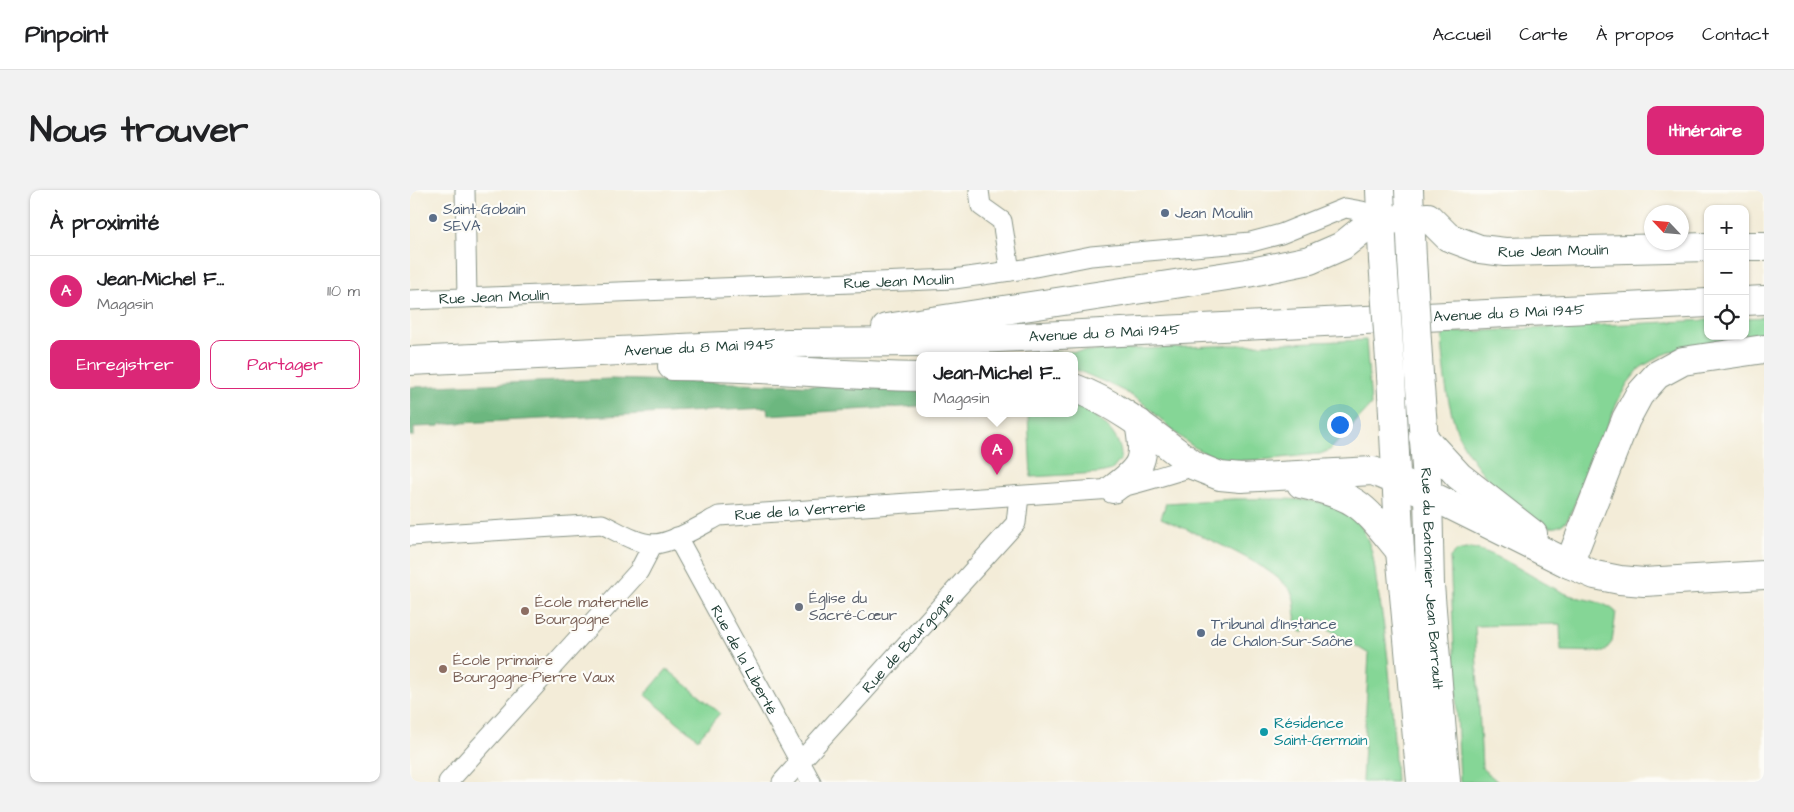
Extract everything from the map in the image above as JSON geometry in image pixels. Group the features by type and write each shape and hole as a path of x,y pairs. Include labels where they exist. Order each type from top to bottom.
{"main road":[{"name":"Rue du Batonnier Jean Barrault","path":"1380,190 1378,221 1383,260 1391,375 1398,481 1400,551 1420,782"},
{"name":"Rue du Batonnier Jean Barrault","path":"1409,190 1419,217 1412,259 1428,494 1430,585 1446,782"},
{"path":"788,343 1247,273 1310,260 1342,246 1378,221 1419,217 1418,190"},
{"name":"Rue Jean Moulin","path":"1419,217 1448,237 1480,249 1504,252 1704,248"},
{"path":"1749,246 1764,246"},
{"path":"1749,301 1764,300"},
{"name":"Avenue du 8 Mai 1945","path":"410,361 788,343 918,342 1704,302"},
{"path":"1569,564 1626,419 1639,395 1657,375 1683,360 1764,348"},
{"path":"552,354 619,365 720,366 851,376 916,377"},
{"path":"1078,390 1097,397 1139,423 1196,466 1220,476 1241,478 1273,477 1373,471 1428,494 1595,575 1644,582 1764,575"},
{"path":"1113,489 1131,476 1143,457 1139,423"},
{"path":"1423,438 1459,476 1569,564"},
{"path":"1273,477 1335,492 1356,502 1370,514 1400,551"}],"street":[{"path":"465,190 467,297"},
{"path":"979,190 981,206 1002,221 1010,272"},
{"name":"Rue Jean Moulin","path":"410,300 954,279 1010,272 1091,256 1135,250 1251,242 1281,234 1345,208 1362,211 1378,221"},
{"name":"Rue de la Verrerie","path":"654,544 677,537 719,516 1113,489 1150,481 1165,474 1196,466"},
{"name":"Rue de Bourgogne","path":"782,782 1016,523 1019,496"},
{"path":"410,536 602,524 629,537 654,544 639,571 448,782"},
{"name":"Rue de la Liberté","path":"677,537 811,782"}],"green space":[{"path":"1764,317 1764,339 1679,349 1660,356 1640,368 1627,384 1617,403 1569,517 1557,527 1542,526 1525,516 1508,502 1491,484 1459,436 1451,412 1444,375 1441,338 1444,333 1704,320 1704,340 1749,340 1749,318"},
{"path":"1366,340 1371,405 1330,450 1320,454 1255,460 1217,457 1195,448 1185,441 1132,396 1078,370 1078,352 1061,352"},
{"path":"611,379 916,389 916,406 768,415 767,408 440,424 440,426 414,427 414,436 410,436 410,387"},
{"path":"1078,404 1106,426 1117,441 1121,459 1112,470 1099,473 1031,477 1028,417 1078,417"},
{"path":"1234,499 1292,499 1336,506 1354,516 1362,528 1373,557 1385,634 1396,782 1362,782 1369,654 1311,618 1303,633 1295,628 1294,598 1290,590 1280,580 1266,569 1230,549 1161,518 1166,503"},
{"path":"1471,548 1496,556 1569,595 1606,605 1616,612 1612,642 1604,652 1561,651 1560,624 1475,626 1482,768 1498,782 1460,782 1450,557 1456,551"},
{"path":"667,669 720,713 698,739 645,695"}],"place":[{"name":"Jean Moulin","path":"1165,213"},
{"name":"Saint-Gobain SEVA","path":"433,218"},
{"name":"Jean-Michel F...","path":"997,475"},
{"name":"Église du Sacré-Cœur","path":"799,607"},
{"name":"École maternelle Bourgogne","path":"525,611"},
{"name":"Tribunal d'Instance de Chalon-Sur-Saône","path":"1201,633"},
{"name":"École primaire Bourgogne-Pierre Vaux","path":"443,669"},
{"name":"Résidence Saint-Germain","path":"1264,732"}]}
